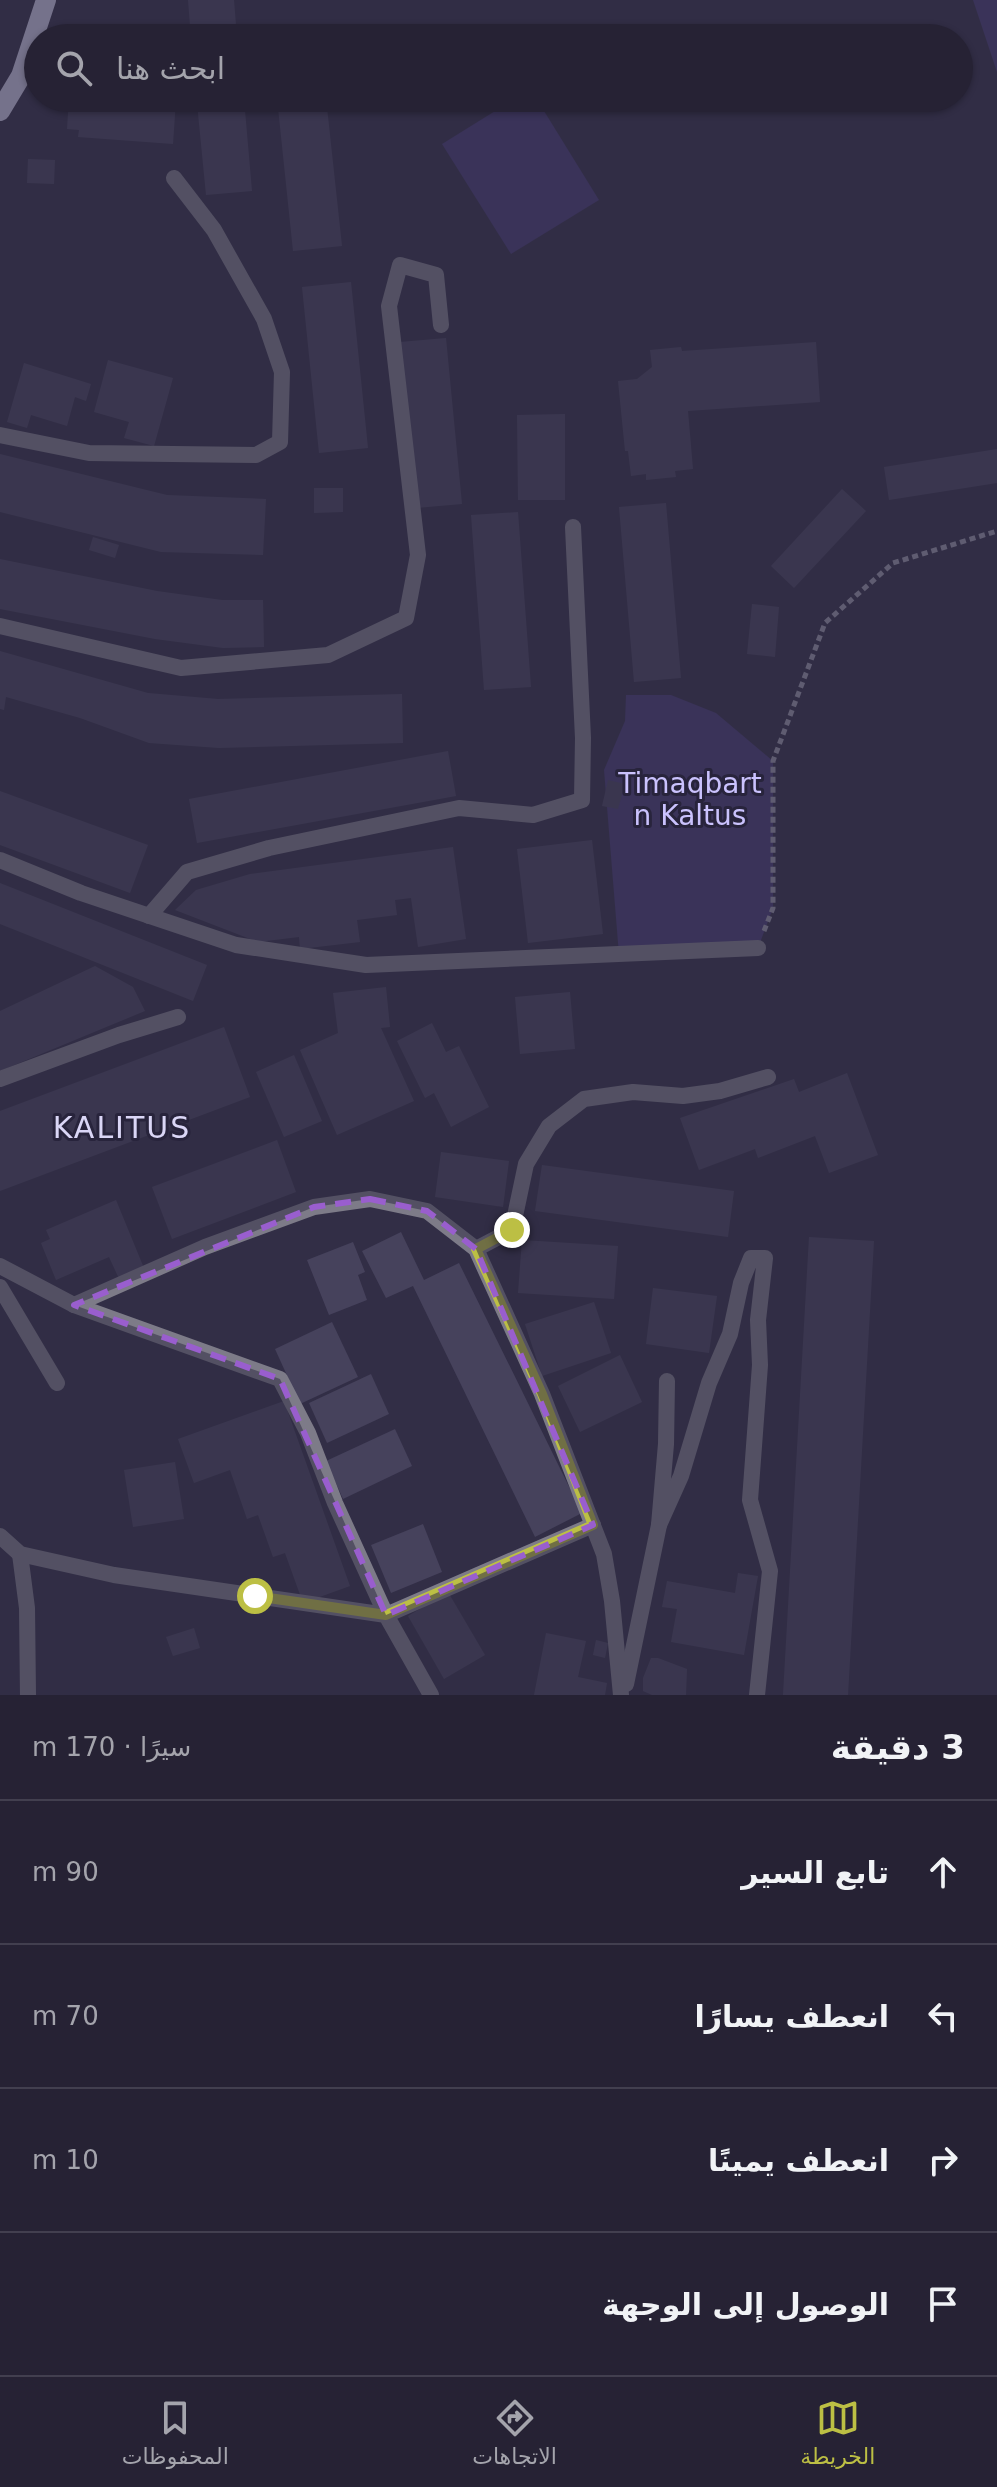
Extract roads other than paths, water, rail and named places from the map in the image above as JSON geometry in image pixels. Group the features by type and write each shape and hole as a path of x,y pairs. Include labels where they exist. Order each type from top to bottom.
{"main road":[{"path":"38,24 46,0"},
{"path":"0,111 24,67"}],"street":[{"path":"0,435 89,453 256,455 280,442 282,372 264,319 214,230 174,178"},
{"path":"0,626 181,668 328,655 406,618 418,555 389,306 400,265 436,275 441,325"},
{"path":"149,916 187,872 269,848 459,808 533,815 582,800 583,738 573,527"},
{"path":"0,860 81,893 236,945 366,965 758,948"},
{"path":"0,1079 119,1035 178,1017"},
{"path":"476,1249 512,1230 526,1164 549,1126 584,1099 633,1092 683,1096 720,1091 768,1077"},
{"path":"74,1305 205,1247 314,1207 370,1199 427,1211 476,1249 542,1394 604,1554 622,1695"},
{"path":"659,1525 681,1476 709,1383 730,1334 741,1283 751,1258 765,1258 758,1320 760,1365 750,1500 770,1571 757,1695"},
{"path":"0,1266 74,1305 280,1379 308,1433 335,1503 386,1615 431,1695"},
{"path":"0,1287 57,1383"},
{"path":"622,1695 659,1525 666,1444 667,1381"},
{"path":"0,1536 20,1554 114,1575 386,1615 593,1525"},
{"path":"20,1554 27,1608 28,1695"}],"district":[{"name":"KALITUS","path":"122,1128"}],"park label":[{"name":"Timaqbart n Kaltus","path":"690,799"}]}
